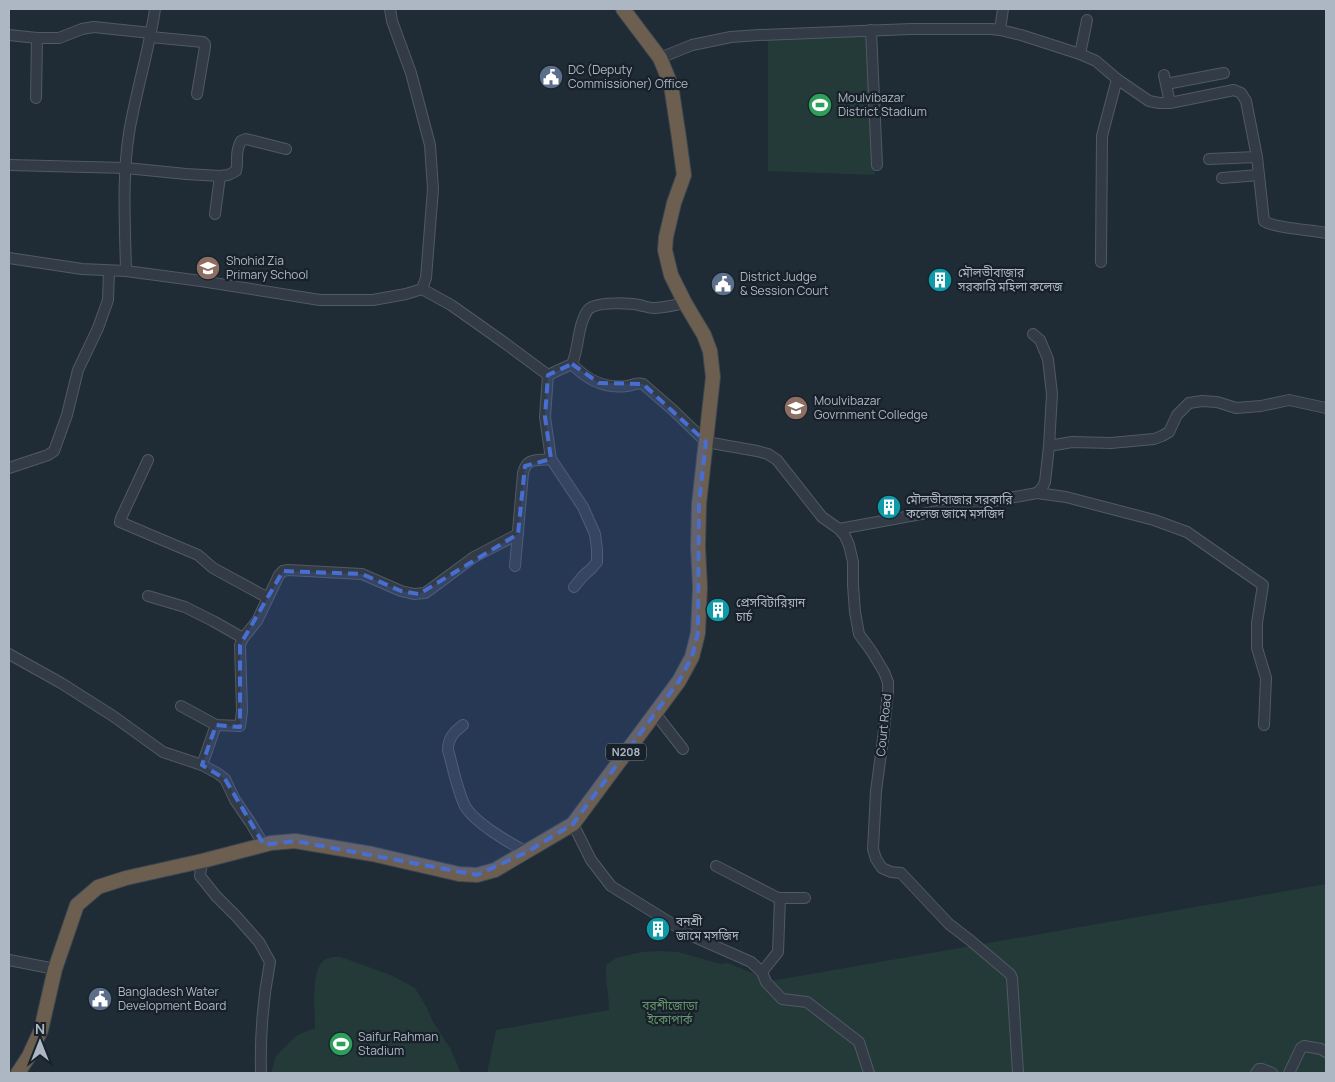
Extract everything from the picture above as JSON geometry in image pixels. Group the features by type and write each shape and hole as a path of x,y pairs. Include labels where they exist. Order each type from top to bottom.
{"highway":[{"name":"N208","path":"18,1073 29,1056 41,1030 55,969 77,905 98,887 126,878 202,862 271,843 295,841 372,854 459,874 477,875 495,870 573,824 679,681 692,657 698,633 700,587 698,547 699,504 713,377 710,351 704,335 671,275 665,250 674,203 684,175 671,85 660,58 623,9"}],"street":[{"path":"126,271 126,168 129,133 155,9"},
{"path":"390,9 392,21 411,73 430,145 433,189 426,278 422,289"},
{"path":"1000,30 1003,9"},
{"path":"1080,54 1087,20"},
{"path":"9,35 58,38 82,29 94,27 204,42 205,47 197,94"},
{"path":"660,58 692,45 731,37 759,35 911,29 1000,30 1022,34 1096,61 1117,79 1150,101 1170,103 1234,90 1241,93 1246,101 1257,157 1263,218 1266,223 1326,233"},
{"path":"871,30 877,165"},
{"path":"36,98 37,38"},
{"path":"1170,103 1165,79 1224,73"},
{"path":"1101,262 1102,136 1117,79"},
{"path":"9,165 126,168 220,176 236,171 236,155 241,141 246,140 286,150"},
{"path":"1209,159 1257,157"},
{"path":"1222,178 1259,175"},
{"path":"215,214 220,176"},
{"path":"9,258 82,269 126,271 320,300 373,300 422,289 451,305 548,375"},
{"path":"9,468 48,455 54,451 67,415 78,370 107,304 109,270"},
{"path":"548,375 572,364 576,356 580,328 585,314 591,307 600,304 638,304 650,308 661,308 685,302"},
{"path":"1034,334 1040,340 1048,359 1052,394 1045,482 1036,493"},
{"path":"572,364 582,374 599,383 621,386 642,384 706,442"},
{"path":"548,375 545,417 551,459 583,506 595,534 597,549 597,562 574,587"},
{"path":"1049,446 1072,442 1111,443 1154,439 1169,432 1177,415 1190,402 1217,402 1236,408 1261,406 1289,400 1326,408"},
{"name":"Court Road","path":"706,442 768,454 777,460 822,517 839,529 845,536 853,562 854,612 858,634 872,652 888,682 876,791 873,849 876,859 882,868 891,872 901,873 949,924 971,940 1010,974 1012,978 1018,1073"},
{"path":"515,566 525,466 529,462 551,459"},
{"path":"148,460 120,522 198,555 213,568 268,598"},
{"path":"839,529 1036,493 1075,499 1154,520 1187,532 1263,585 1257,623 1257,648 1266,678 1264,724"},
{"path":"181,706 216,725 240,726 242,711 240,644 257,620 279,575 283,571 362,574 401,591 419,594 425,593 474,557 518,534"},
{"path":"148,596 185,607 243,638"},
{"path":"9,654 61,682 163,752 202,765 218,773 225,779 235,800 264,845"},
{"path":"655,713 683,749"},
{"path":"202,765 216,725"},
{"path":"463,725 452,734 448,743 448,750 465,805 472,816 508,842 527,852"},
{"path":"573,824 591,860 611,886 690,935 752,962 762,972 766,982 782,999 807,1002 859,1042 869,1073"},
{"path":"202,862 200,876 259,942 270,962 265,987 261,1073"},
{"path":"716,866 780,898 805,898"},
{"path":"762,972 778,952 780,898"},
{"path":"9,960 55,969"},
{"path":"1289,1073 1301,1048 1304,1046 1311,1046 1326,1052"},
{"path":"1256,1073 1259,1069 1272,1073"}],"highlighted area":[{"path":"572,364 599,383 643,384 706,442 699,504 698,633 692,657 679,681 573,824 527,852 477,875 295,841 264,845 225,779 202,765 216,725 240,727 240,645 283,571 362,574 401,591 419,594 518,534 525,466 551,459 545,417 548,375"}],"green space":[{"name":"Moulvibazar District Stadium","path":"868,35 875,175 768,171 768,39"},
{"name":"বরশীজোড়া ইকোপার্ক","path":"1326,884 1326,1073 487,1073 496,1030 609,1010 606,965 616,958 642,952 678,952 721,964 728,963 771,981"},
{"path":"333,957 341,957 393,976 415,988 433,1022 450,1048 461,1073 271,1073 276,1056 296,1036 315,1028 314,994 316,975 322,962"}],"place":[{"name":"DC (Deputy Commissioner) Office","path":"551,77"},
{"name":"Moulvibazar District Stadium","path":"820,105"},
{"name":"Shohid Zia Primary School","path":"208,268"},
{"name":"মৌলভীবাজার সরকারি মহিলা কলেজ","path":"940,280"},
{"name":"District Judge & Session Court","path":"723,284"},
{"name":"Moulvibazar Govrnment Colledge","path":"796,408"},
{"name":"মৌলভীবাজার সরকারি কলেজ জামে মসজিদ","path":"889,507"},
{"name":"প্রেসবিটারিয়ান চার্চ","path":"718,610"},
{"name":"বনশ্রী জামে মসজিদ","path":"658,929"},
{"name":"Bangladesh Water Development Board","path":"100,999"},
{"name":"Saifur Rahman Stadium","path":"341,1044"}]}
